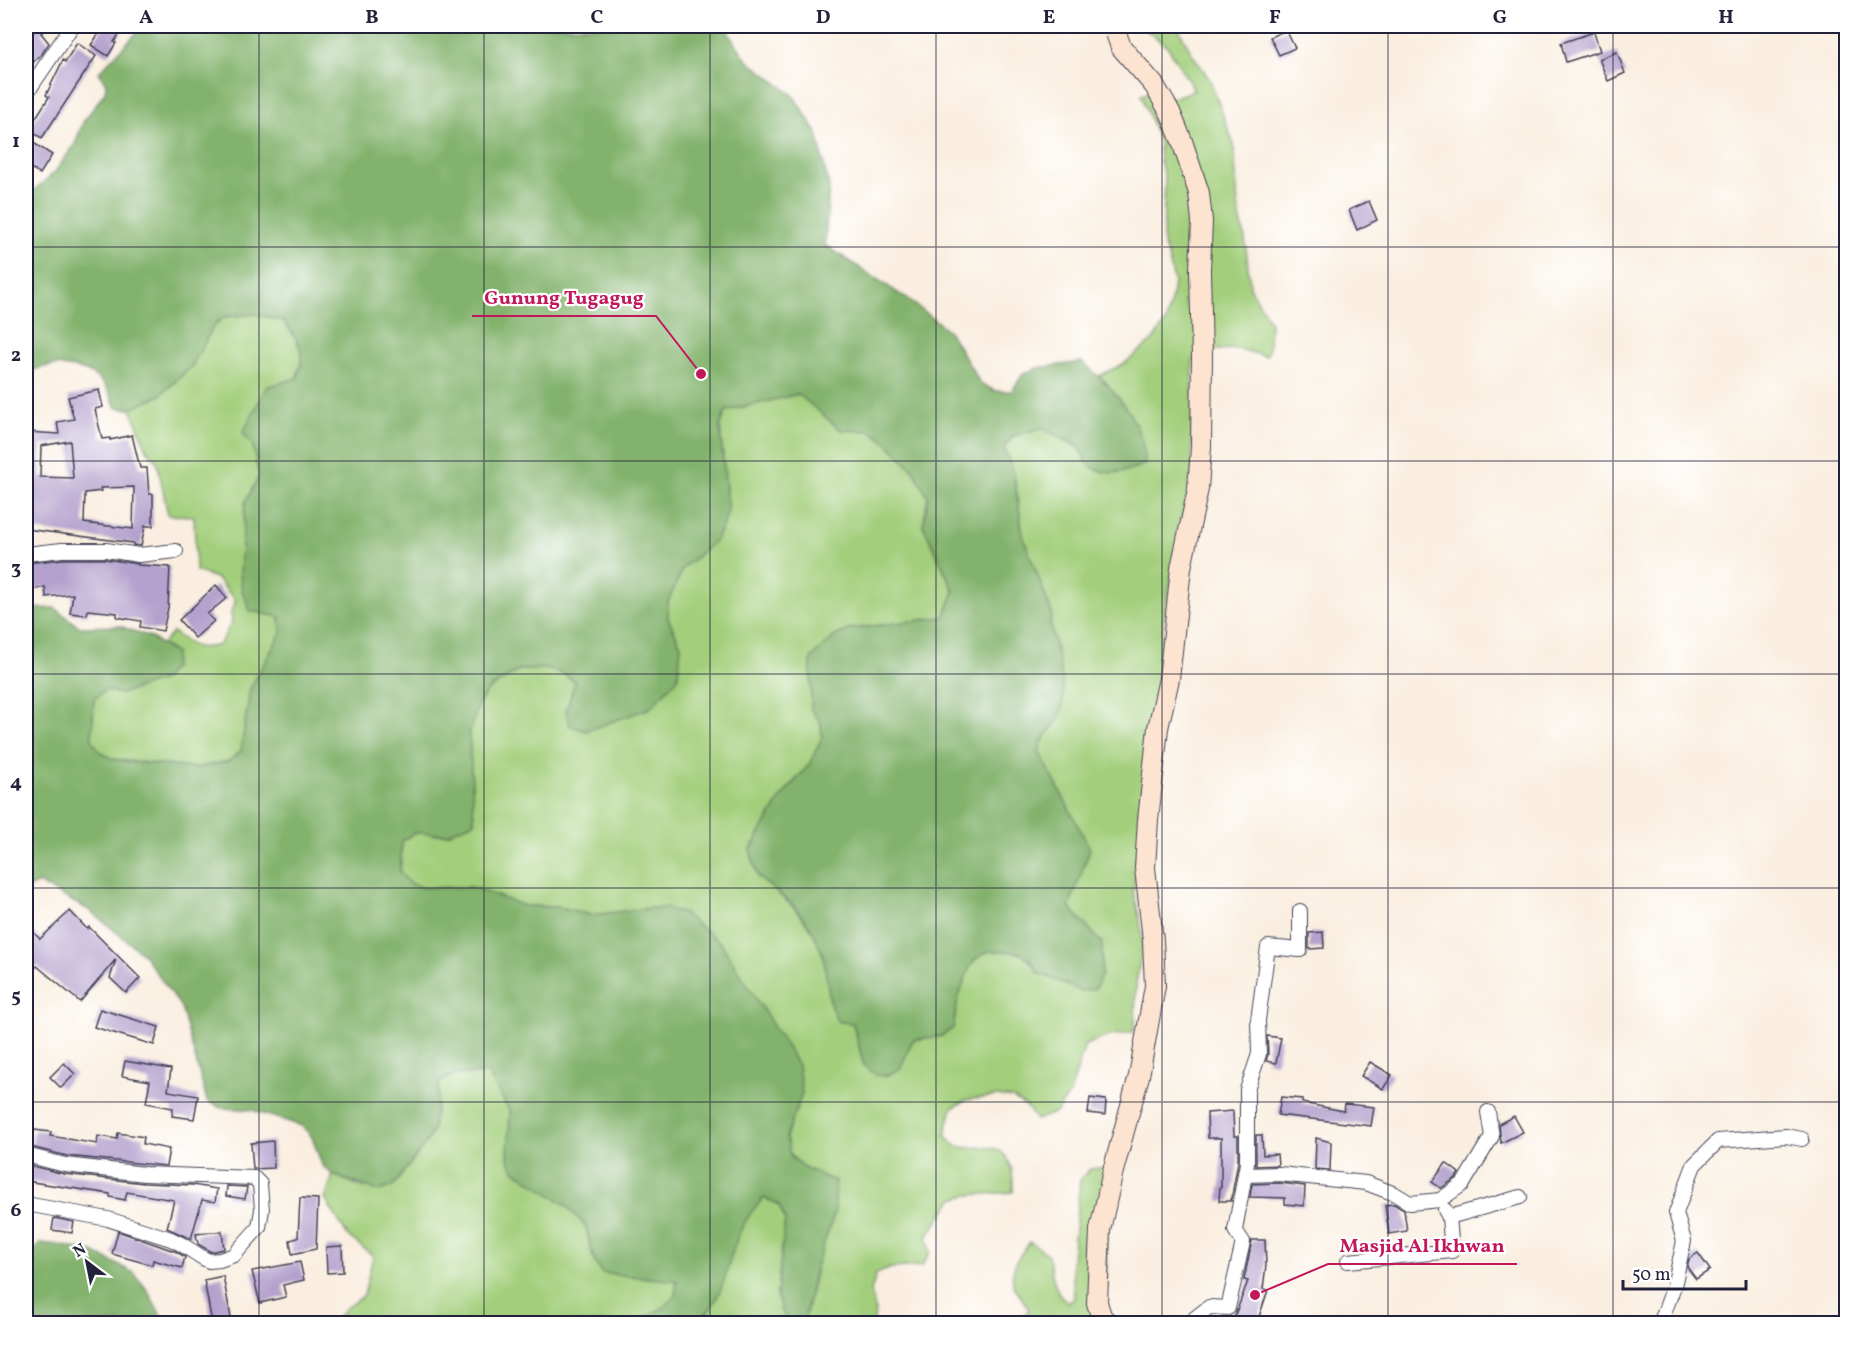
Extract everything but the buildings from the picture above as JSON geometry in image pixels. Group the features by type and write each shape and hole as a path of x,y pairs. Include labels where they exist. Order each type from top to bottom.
{"street":[{"path":"26,94 72,26"},
{"path":"1110,1323 1102,1318 1097,1303 1100,1230 1113,1171 1139,1076 1155,986 1153,940 1145,868 1148,820 1158,728 1169,679 1181,568 1198,489 1202,357 1200,270 1202,221 1199,193 1170,112 1154,85 1121,47 1116,26"},
{"path":"26,554 62,550 106,550 139,555 176,551"},
{"path":"1192,1323 1209,1307 1228,1308 1243,1242 1236,1230 1247,1163 1247,1090 1259,1054 1258,1020 1268,946 1300,950 1300,911"},
{"path":"1245,1174 1280,1174 1366,1183 1395,1194 1410,1203 1440,1200 1463,1184 1492,1136 1488,1112"},
{"path":"1660,1323 1674,1286 1684,1241 1676,1214 1694,1165 1718,1142 1786,1136 1802,1139"},
{"path":"26,1155 65,1165 145,1174 254,1178 261,1184 262,1210 259,1227 234,1255 226,1259 210,1261 171,1239 108,1219 26,1204"},
{"path":"1449,1217 1520,1197"},
{"path":"1348,1261 1452,1251 1449,1217 1440,1200"}],"green space":[{"path":"143,26 724,26 747,60 793,95 817,133 829,186 825,245 909,300 949,331 980,383 995,391 1012,391 1023,374 1037,368 1082,362 1116,394 1133,420 1140,434 1145,464 1122,471 1099,471 1086,462 1078,446 1042,428 1013,436 1004,447 1014,475 1023,536 1052,614 1050,623 1063,682 1063,705 1060,715 1039,751 1090,849 1069,907 1102,943 1102,974 1095,989 1081,991 1038,973 1031,960 1019,952 989,951 975,959 968,971 958,999 953,1028 942,1036 913,1040 900,1069 886,1076 876,1075 864,1066 853,1023 838,1022 831,1007 823,955 811,928 792,904 758,877 750,850 782,796 809,765 822,737 821,723 811,710 811,658 835,636 850,629 944,617 954,591 923,525 928,497 913,469 883,439 870,431 841,430 798,394 726,411 720,426 728,512 716,540 683,568 668,602 668,618 681,646 678,678 650,708 586,731 570,726 566,711 575,682 564,674 547,669 519,670 488,690 479,703 469,732 474,822 447,834 414,833 402,841 400,872 409,883 424,888 472,887 525,906 559,907 591,915 667,908 684,914 721,943 798,1065 802,1094 786,1137 791,1157 805,1168 835,1181 835,1212 815,1269 804,1323 789,1323 781,1311 777,1295 785,1219 778,1204 764,1198 743,1226 717,1298 701,1317 686,1324 634,1323 664,1307 675,1296 677,1281 602,1273 594,1261 586,1227 566,1205 515,1171 508,1158 510,1112 488,1073 455,1075 440,1081 433,1130 426,1143 393,1186 379,1191 333,1175 322,1165 312,1137 302,1126 252,1110 221,1108 207,1101 181,1007 143,954 89,910 38,883 26,890 26,609 55,608 80,627 120,626 150,637 175,653 174,667 165,679 121,694 106,690 94,699 92,740 100,752 113,759 130,762 195,768 229,761 241,751 250,689 281,633 280,617 250,611 242,590 240,573 245,503 259,476 253,446 243,433 266,387 297,378 300,369 300,348 284,321 255,314 224,317 213,327 192,366 159,396 131,409 116,408 109,391 99,379 86,371 54,365 26,373 26,208 30,194 55,172 75,144 83,122 105,92 106,84 99,72"},
{"path":"1141,26 1177,26 1210,80 1234,145 1238,207 1245,238 1250,287 1270,322 1269,349 1266,356 1238,349 1215,350 1193,361 1192,478 1165,609 1141,845 1133,891 1140,919 1143,946 1136,983 1133,1032 1109,1036 1085,1045 1070,1093 1057,1112 1036,1120 1027,1107 1013,1098 997,1096 966,1100 952,1108 945,1135 958,1147 984,1147 1000,1151 1009,1162 1013,1176 1013,1192 968,1195 953,1199 927,1237 930,1252 922,1266 891,1268 876,1274 871,1292 875,1308 874,1323 804,1323 835,1181 811,1171 791,1155 786,1138 792,1116 802,1094 650,908 591,915 559,907 525,906 472,887 424,888 409,883 400,872 402,841 414,833 447,834 474,822 469,732 479,703 488,690 519,670 547,669 564,674 575,682 566,711 681,646 668,618 668,602 683,568 716,540 728,512 720,426 726,411 799,394 841,430 870,431 883,439 913,469 928,497 923,526 954,591 945,617 850,629 821,722 822,737 809,765 782,796 758,877 806,921 813,932 825,962 831,1007 853,1023 864,1066 899,1069 913,1040 942,1036 953,1028 956,1007 967,971 981,955 991,951 1021,954 1029,959 1038,973 1102,943 1069,907 1090,849 1039,751 1060,715 1062,682 1050,623 1052,614 1023,536 1014,475 1004,447 1013,436 1042,428 1080,448 1086,462 1102,468 1121,471 1145,464 1107,383 1099,376 1125,363 1152,341 1166,322 1172,296 1174,281 1163,244 1165,178 1160,161 1159,142 1141,95 1152,92 1160,103 1194,90 1168,47"},
{"path":"255,314 284,321 302,348 299,371 293,384 253,446 259,476 245,503 250,610 280,617 281,633 250,689 241,751 229,761 195,768 113,759 100,752 91,740 94,699 106,690 175,653 162,644 173,632 194,646 219,645 232,622 231,612 236,601 216,578 196,571 194,516 168,515 157,461 147,450 131,409 159,396 192,366 213,327 224,317"},
{"path":"488,1073 510,1112 508,1158 515,1171 566,1205 586,1227 594,1261 602,1273 677,1280 675,1296 664,1307 634,1323 332,1323 347,1307 364,1295 373,1256 348,1236 325,1199 333,1175 364,1188 433,1130 440,1081 455,1075"},
{"path":"1107,1167 1106,1323 1006,1324 1020,1320 1029,1309 1013,1283 1013,1272 1017,1261 1030,1242 1048,1255 1059,1293 1068,1302 1074,1299 1072,1259 1080,1180 1090,1169"},
{"path":"764,1198 778,1204 785,1219 777,1295 781,1311 789,1323 690,1324 708,1312 717,1298 738,1235 753,1208"},
{"path":"40,1243 93,1252 134,1273 148,1291 165,1323 26,1323 26,1259 28,1260"}],"place":[{"name":"Gunung Tugagug","path":"701,374"},
{"name":"Masjid Al Ikhwan","path":"1255,1295"}]}
